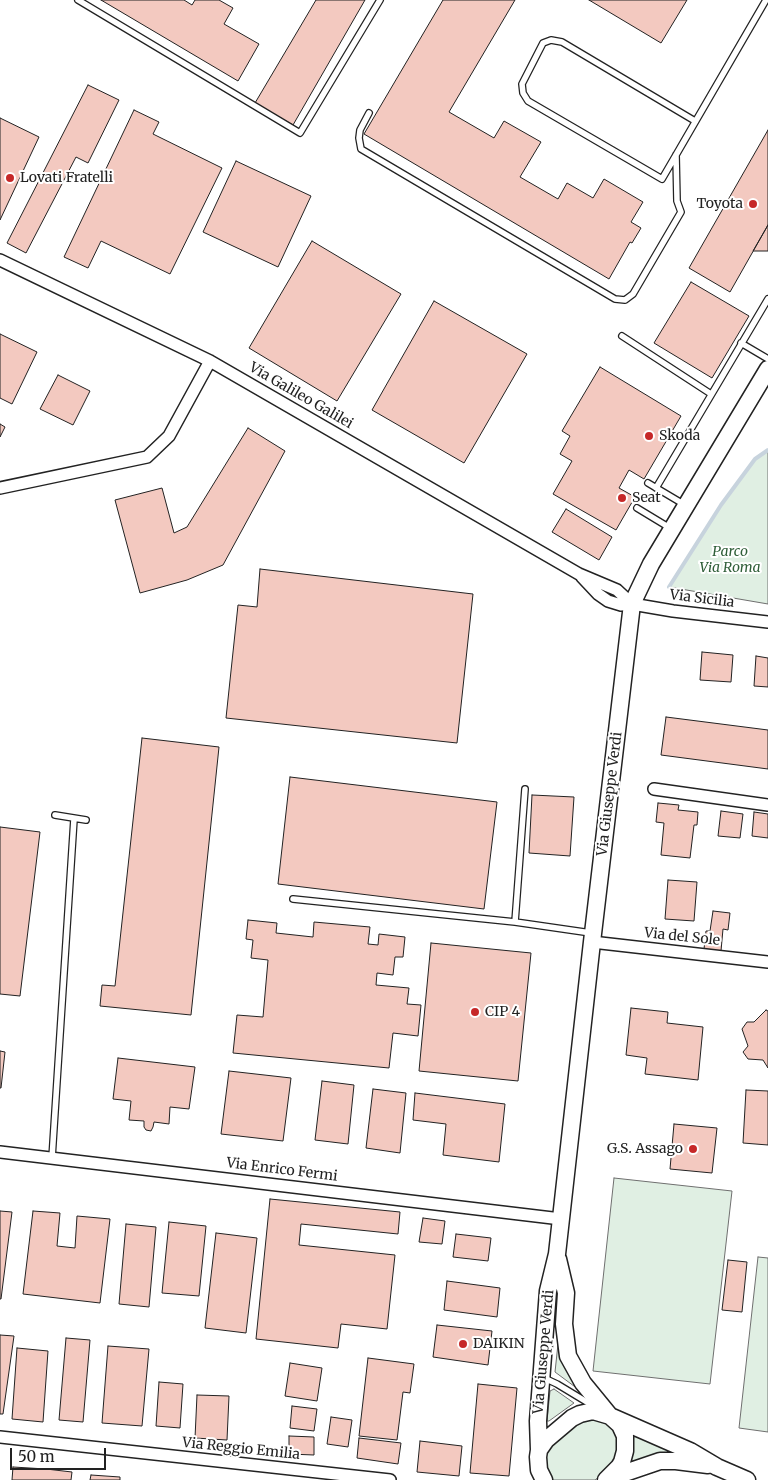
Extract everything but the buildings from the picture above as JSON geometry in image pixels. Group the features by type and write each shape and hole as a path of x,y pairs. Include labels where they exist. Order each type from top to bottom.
{"main road":[{"name":"Via Giuseppe Verdi","path":"544,1480 538,1463 538,1421 548,1291 558,1254 592,938 632,604 672,529 768,369"},
{"name":"Via Giuseppe Verdi","path":"558,1254 566,1293 564,1324 568,1356 583,1383 623,1430 626,1443 624,1457 619,1467 606,1480"},
{"path":"539,1450 555,1431 580,1414 593,1411 610,1416 690,1451 717,1467 747,1480"},
{"path":"606,1480 660,1461 676,1461 717,1467"}],"street":[{"name":"Via Galileo Galilei","path":"0,260 210,361 578,574 608,601 621,606 632,604"},
{"path":"0,488 148,457 169,436 210,361"},
{"name":"Via Sicilia","path":"632,604 673,611 768,622"},
{"path":"654,789 768,805"},
{"name":"Via del Sole","path":"592,938 768,962"},
{"name":"Via Enrico Fermi","path":"0,1152 561,1219"},
{"name":"Via Reggio Emilia","path":"0,1437 390,1480"}],"lane":[{"path":"78,0 300,133 380,0"},
{"path":"695,121 562,42 551,40 543,43 522,84 523,94 528,101 662,179 766,0"},
{"path":"369,113 360,130 361,149 615,299 625,300 633,294 680,212 677,201 676,155"},
{"path":"656,488 768,299"},
{"path":"622,336 710,394"},
{"path":"741,343 768,360"},
{"path":"648,484 686,506"},
{"path":"638,508 672,529"},
{"path":"515,922 525,789"},
{"path":"55,814 86,820"},
{"path":"52,1158 74,819"},
{"path":"293,899 515,922 592,938"},
{"path":"541,1376 610,1416"}],"green space":[{"name":"Parco Via Roma","path":"768,450 768,604 669,587 721,505 755,459"},
{"path":"614,1178 732,1191 710,1384 593,1371"},
{"path":"758,1257 768,1258 768,1432 739,1428"},
{"path":"558,1344 586,1395 555,1372"},
{"path":"554,1389 574,1403 547,1421 550,1391"},
{"path":"588,1418 603,1421 609,1425 617,1436 619,1451 610,1468 595,1480 553,1480 549,1476 545,1462 546,1450 574,1424"},
{"path":"623,1429 685,1453 622,1470"}],"waterway":[{"path":"669,587 721,505 755,459 768,450"}],"place":[{"name":"Lovati Fratelli","path":"10,178"},
{"name":"Toyota","path":"753,204"},
{"name":"Skoda","path":"649,436"},
{"name":"Seat","path":"622,498"},
{"name":"CIP 4","path":"475,1012"},
{"name":"G.S. Assago","path":"693,1149"},
{"name":"DAIKIN","path":"463,1344"}]}
